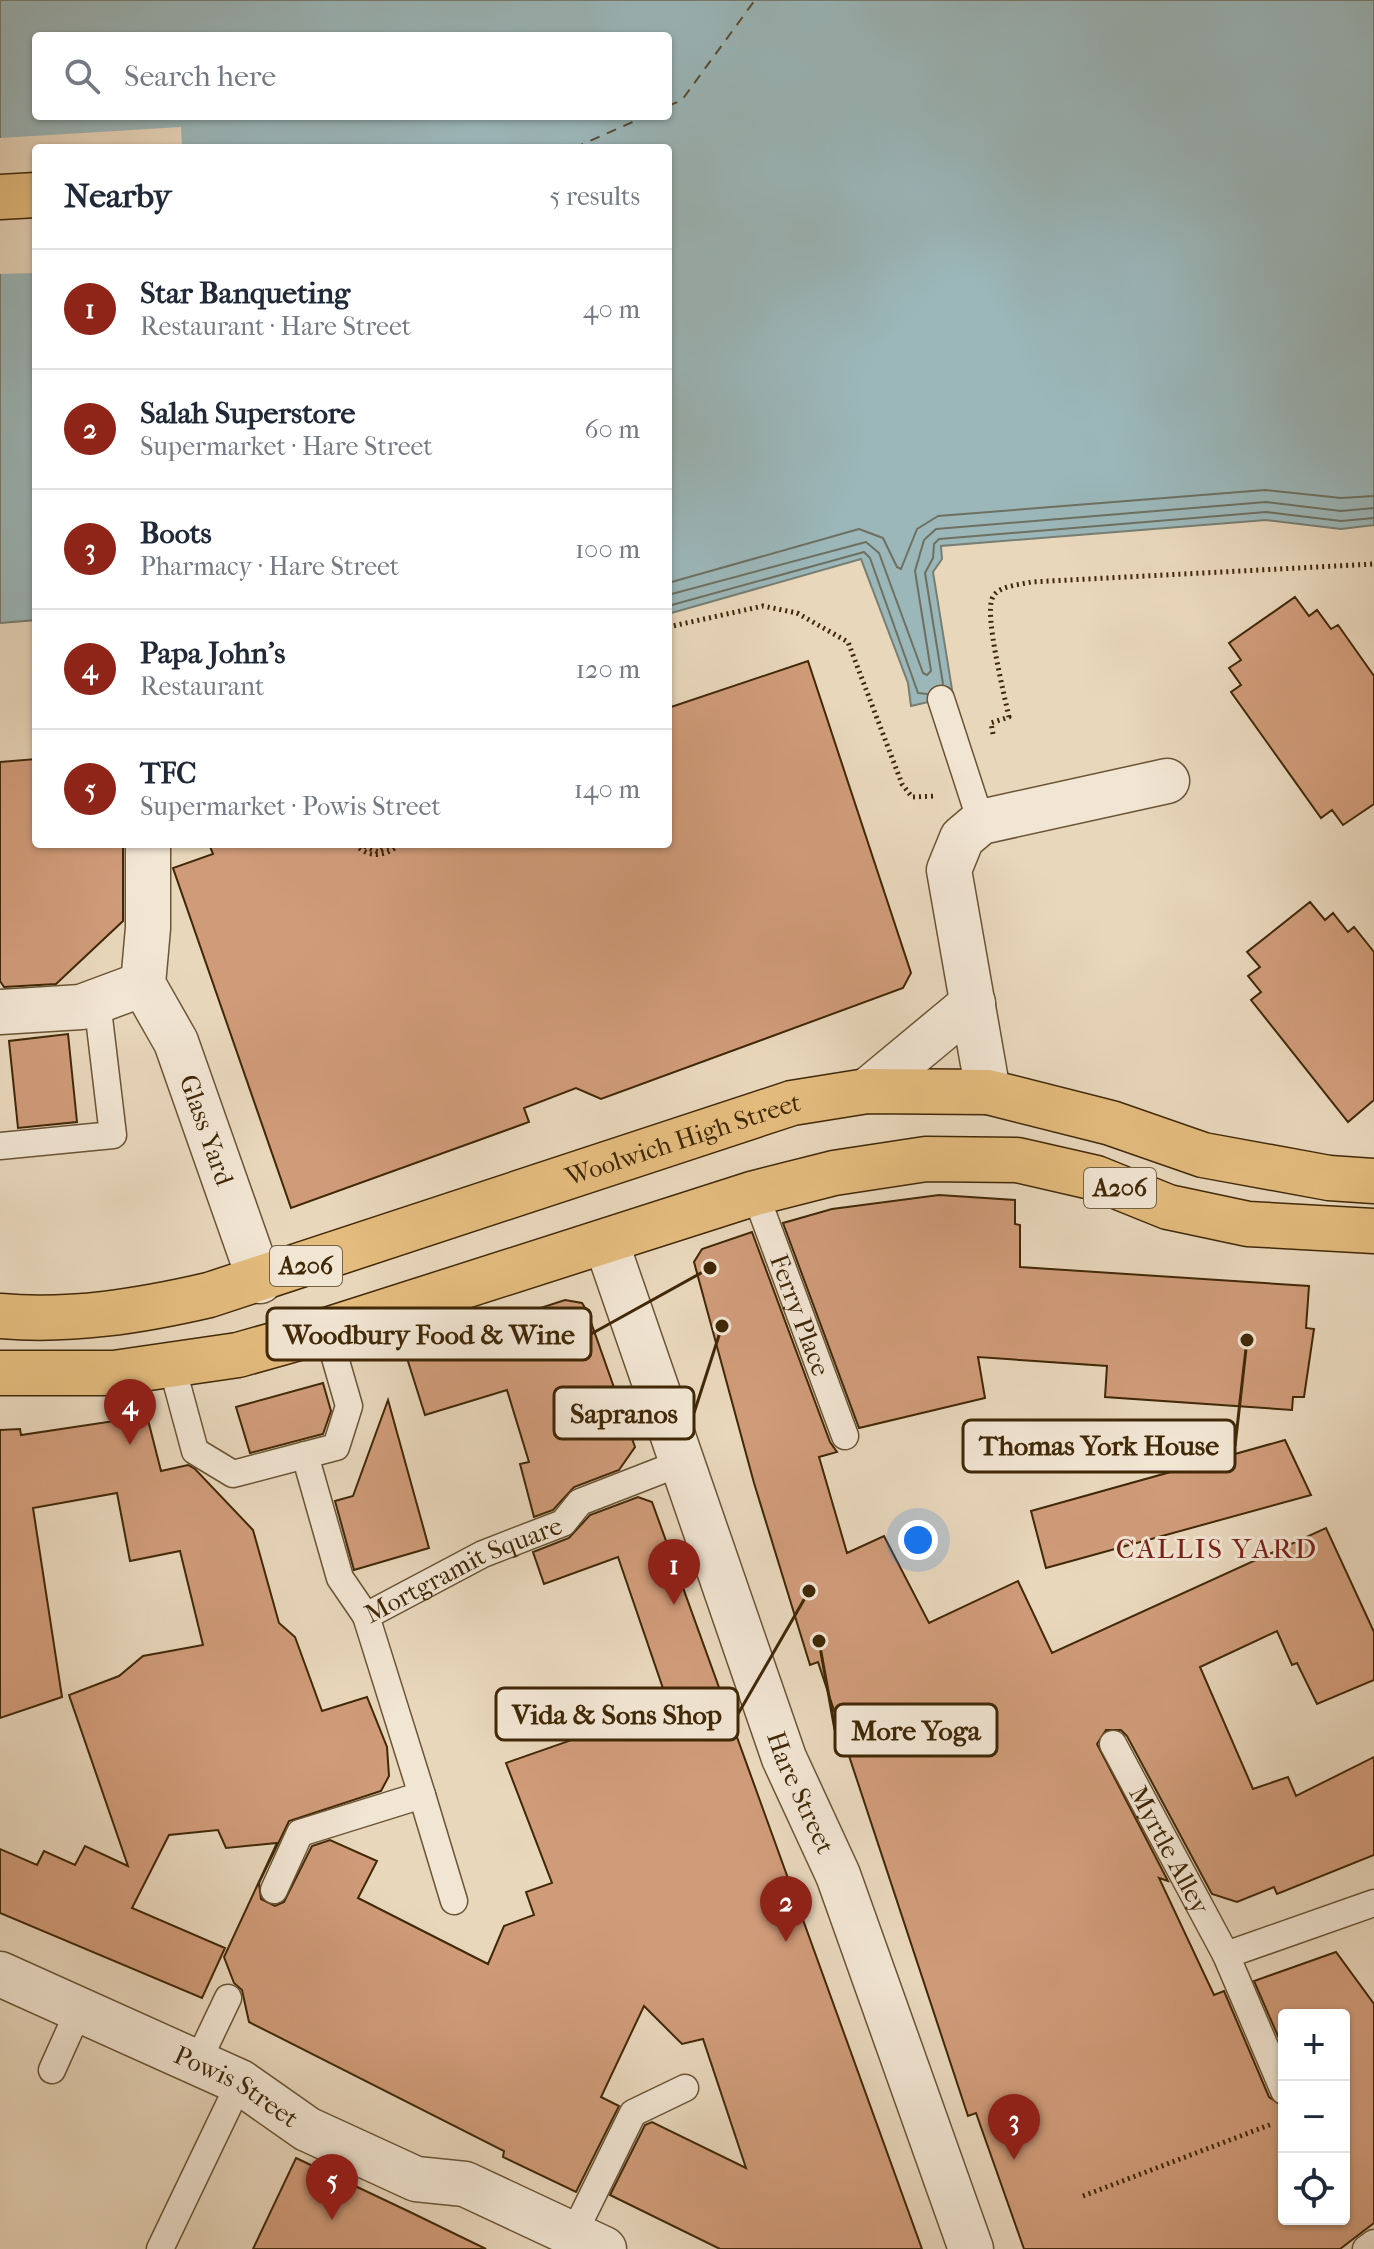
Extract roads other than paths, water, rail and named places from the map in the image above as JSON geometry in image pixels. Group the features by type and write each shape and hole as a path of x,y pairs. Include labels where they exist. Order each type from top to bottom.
{"main road":[{"path":"0,197 32,195"},
{"name":"Woolwich High Street","path":"0,1316 63,1318 109,1314 159,1307 260,1281 792,1103 867,1091 988,1092 1111,1123 1203,1155 1329,1178 1374,1181"},
{"name":"A206","path":"0,1373 114,1373 238,1355 327,1330 755,1193 834,1173 926,1159 1017,1160 1096,1178 1168,1207 1248,1224 1374,1231"}],"street":[{"path":"988,1092 949,870 962,838 981,822 1167,781"},
{"path":"0,1012 81,1007 143,984 148,928 148,848"},
{"name":"Glass Yard","path":"143,984 176,1042 260,1281"},
{"path":"867,1091 973,1003"},
{"name":"Hare Street","path":"606,1242 784,1758 838,1875 971,2249"},
{"name":"Powis Street","path":"0,1974 240,2082 307,2129 416,2179 465,2184 589,2241"}],"lane":[{"path":"941,699 981,822"},
{"path":"0,1146 113,1135 97,1001"},
{"name":"Ferry Place","path":"755,1193 845,1436"},
{"path":"172,1366 195,1451 233,1474 336,1447 349,1406 327,1330"},
{"path":"305,1455 340,1578 366,1616"},
{"name":"Mortgramit Square","path":"454,1901 366,1616 483,1554 563,1523 580,1502 683,1462"},
{"name":"Myrtle Alley","path":"1113,1744 1226,1955 1280,2081"},
{"path":"274,1890 300,1833 422,1795"},
{"path":"1226,1955 1374,1903"},
{"path":"197,2063 228,1998"},
{"path":"52,2070 79,2010"},
{"path":"160,2249 240,2082"},
{"path":"589,2241 633,2113 685,2088"},
{"path":"1366,2249 1374,2243"}],"water":[{"path":"0,0 1374,0 1374,525 1341,529 1266,520 941,546 942,559 933,572 956,714 941,699 911,706 908,683 861,559 672,613 672,144 32,144 32,620 0,623"}],"place":[{"name":"Woodbury Food & Wine","path":"710,1268"},
{"name":"Sapranos","path":"722,1326"},
{"name":"Thomas York House","path":"1247,1340"},
{"name":"Papa John's","path":"130,1445"},
{"name":"Vida & Sons Shop","path":"809,1591"},
{"name":"Star Banqueting","path":"674,1605"},
{"name":"More Yoga","path":"819,1641"},
{"name":"Salah Superstore","path":"786,1942"},
{"name":"Boots","path":"1014,2160"},
{"name":"TFC","path":"332,2220"}],"district":[{"name":"CALLIS YARD","path":"1217,1548"}]}
